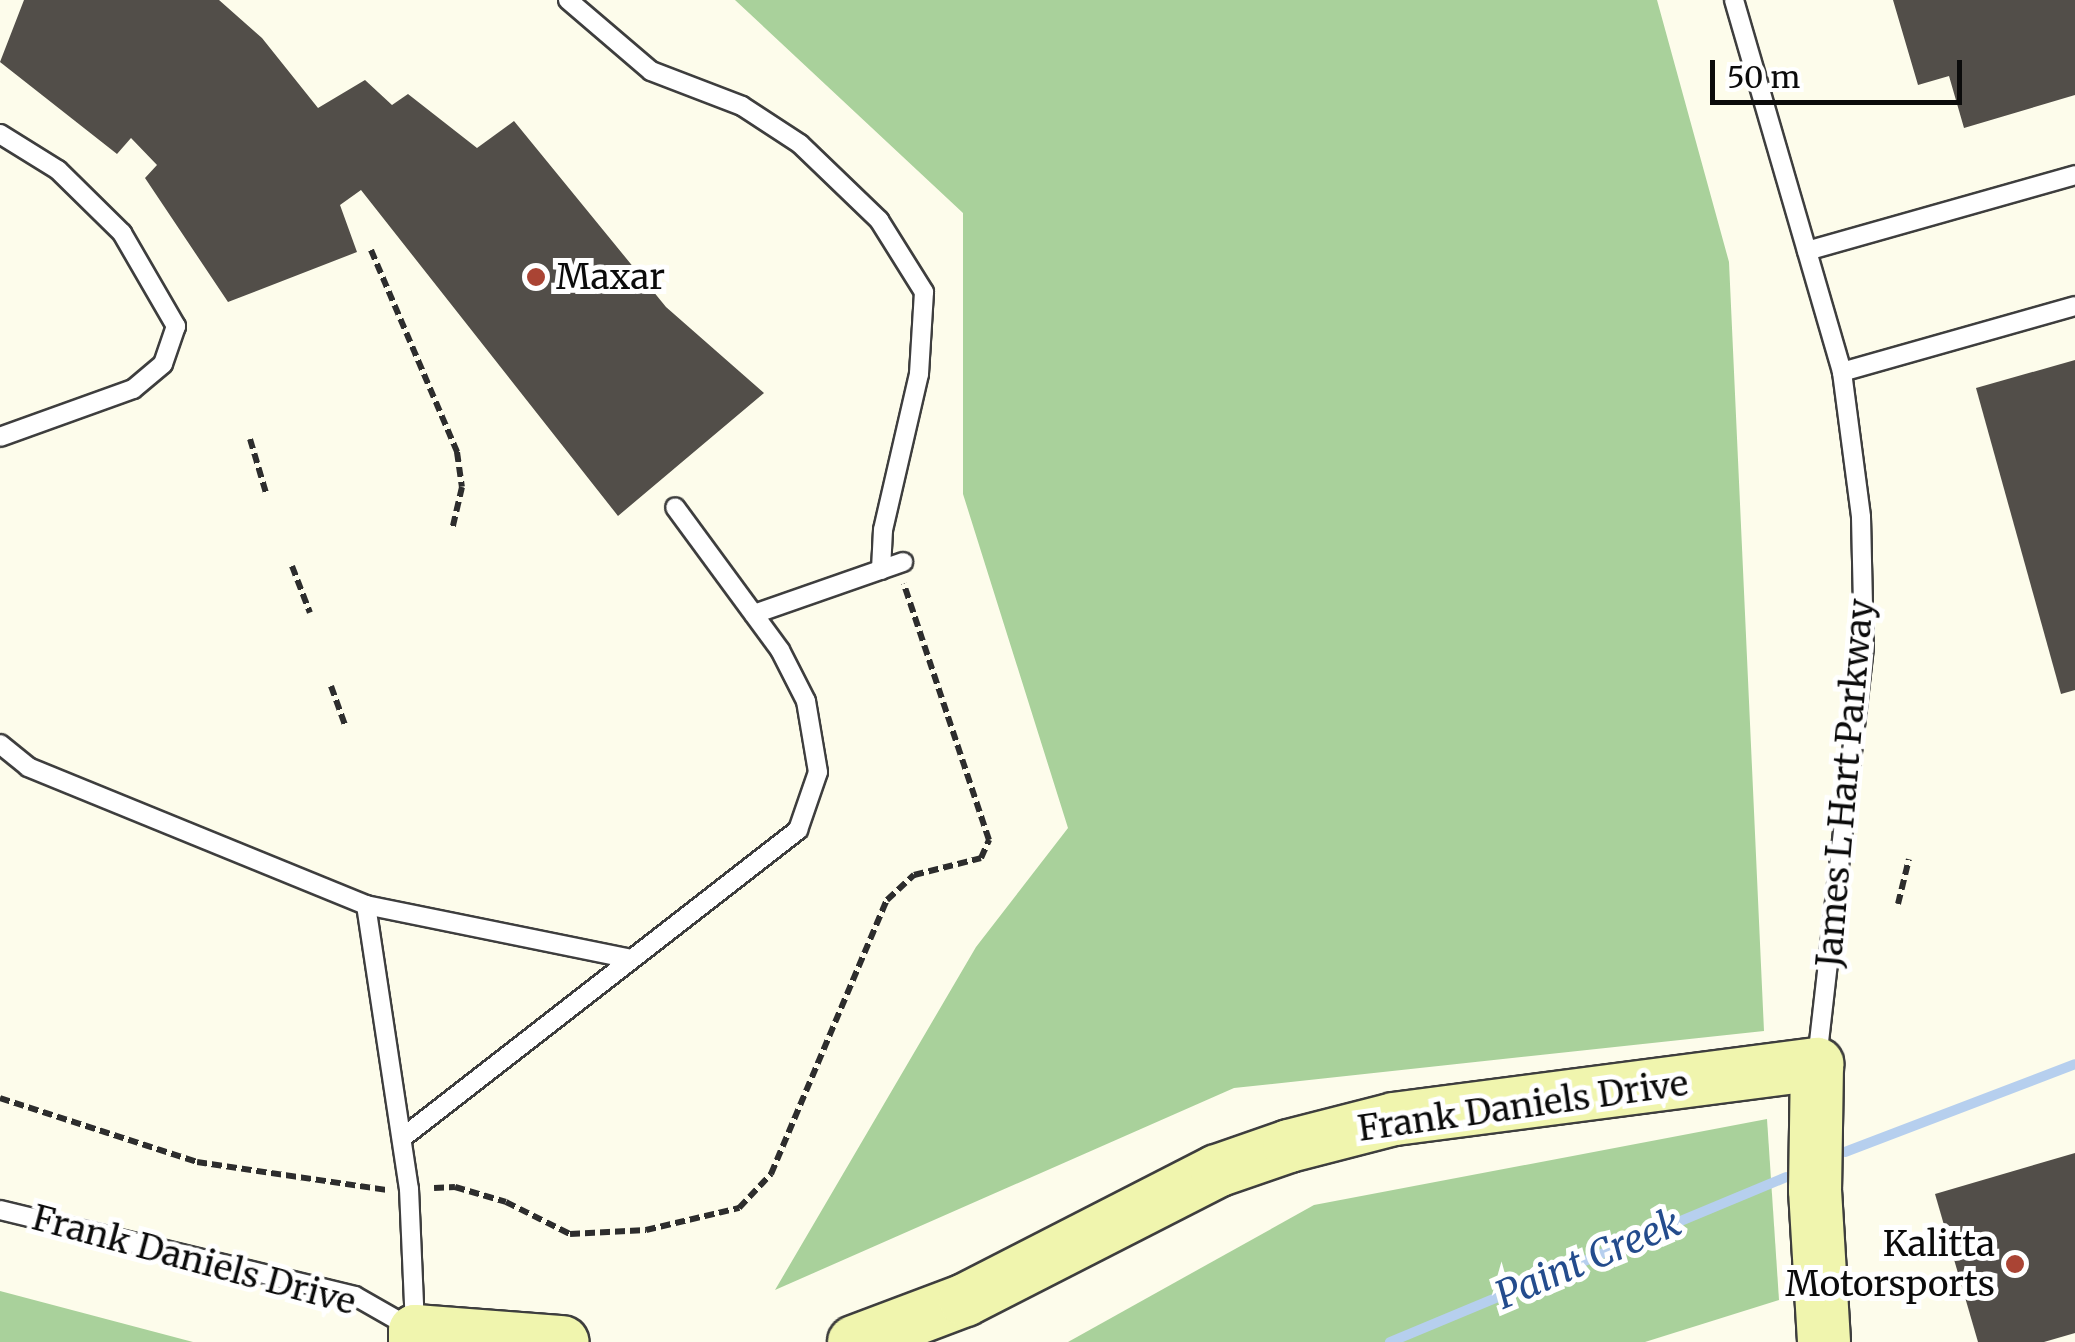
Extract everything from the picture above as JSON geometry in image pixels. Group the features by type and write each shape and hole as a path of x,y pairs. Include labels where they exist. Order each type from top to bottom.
{"street":[{"name":"Frank Daniels Drive","path":"854,1342 965,1300 1217,1171 1289,1146 1394,1119 1817,1064"},
{"name":"James L Hart Parkway","path":"1817,1064 1815,1190 1824,1342"},
{"name":"Frank Daniels Drive","path":"415,1336 563,1342"}],"lane":[{"path":"568,0 651,72 742,106 800,144 879,220 924,292 919,374 884,530 881,570"},
{"name":"James L Hart Parkway","path":"1734,0 1842,372 1861,518 1864,647 1817,1064"},
{"path":"0,134 58,170 122,234 176,326 163,364 133,389 0,437"},
{"path":"1807,251 2075,175"},
{"path":"1842,372 2075,306"},
{"path":"402,1138 798,830 818,772 806,702 754,614 674,507"},
{"path":"754,614 903,562"},
{"path":"0,744 28,767 366,906 631,959"},
{"path":"366,906 409,1190 415,1336"},
{"name":"Frank Daniels Drive","path":"0,1210 355,1296 415,1336"}],"path":[{"path":"372,250 457,452 462,488 452,530"},
{"path":"250,439 266,493"},
{"path":"0,1098 197,1162 409,1190 456,1187 506,1202 570,1234 646,1230 739,1208 772,1174 887,900 914,875 981,858 989,840 905,598 903,562"},
{"path":"292,566 310,613"},
{"path":"330,686 344,725"},
{"path":"1898,904 1908,859"}],"green space":[{"path":"735,0 1657,0 1729,262 1764,1031 1234,1088 775,1290 976,947 1068,828 963,494 963,213"},
{"path":"1767,1119 1779,1300 1645,1342 1068,1342 1314,1205"},
{"path":"0,1291 193,1342 0,1342"}],"building":[{"name":"Maxar","path":"24,0 219,0 262,38 318,108 365,80 392,105 408,94 477,148 514,121 666,307 764,393 618,516 361,190 340,205 357,252 228,302 145,178 157,165 131,138 117,154 0,62"},
{"path":"1893,0 2075,0 2075,95 1964,128 1949,76 1918,85"},
{"path":"2075,360 2075,690 2061,694 1976,388"},
{"name":"Kalitta Motorsports","path":"2075,1153 2075,1333 2044,1342 1978,1342 1935,1194"}],"waterway":[{"name":"Paint Creek","path":"1845,1152 2075,1064"},
{"name":"Paint Creek","path":"1390,1342 1786,1177"}],"place":[{"name":"Maxar","path":"536,277"},
{"name":"Kalitta Motorsports","path":"2015,1264"}]}
